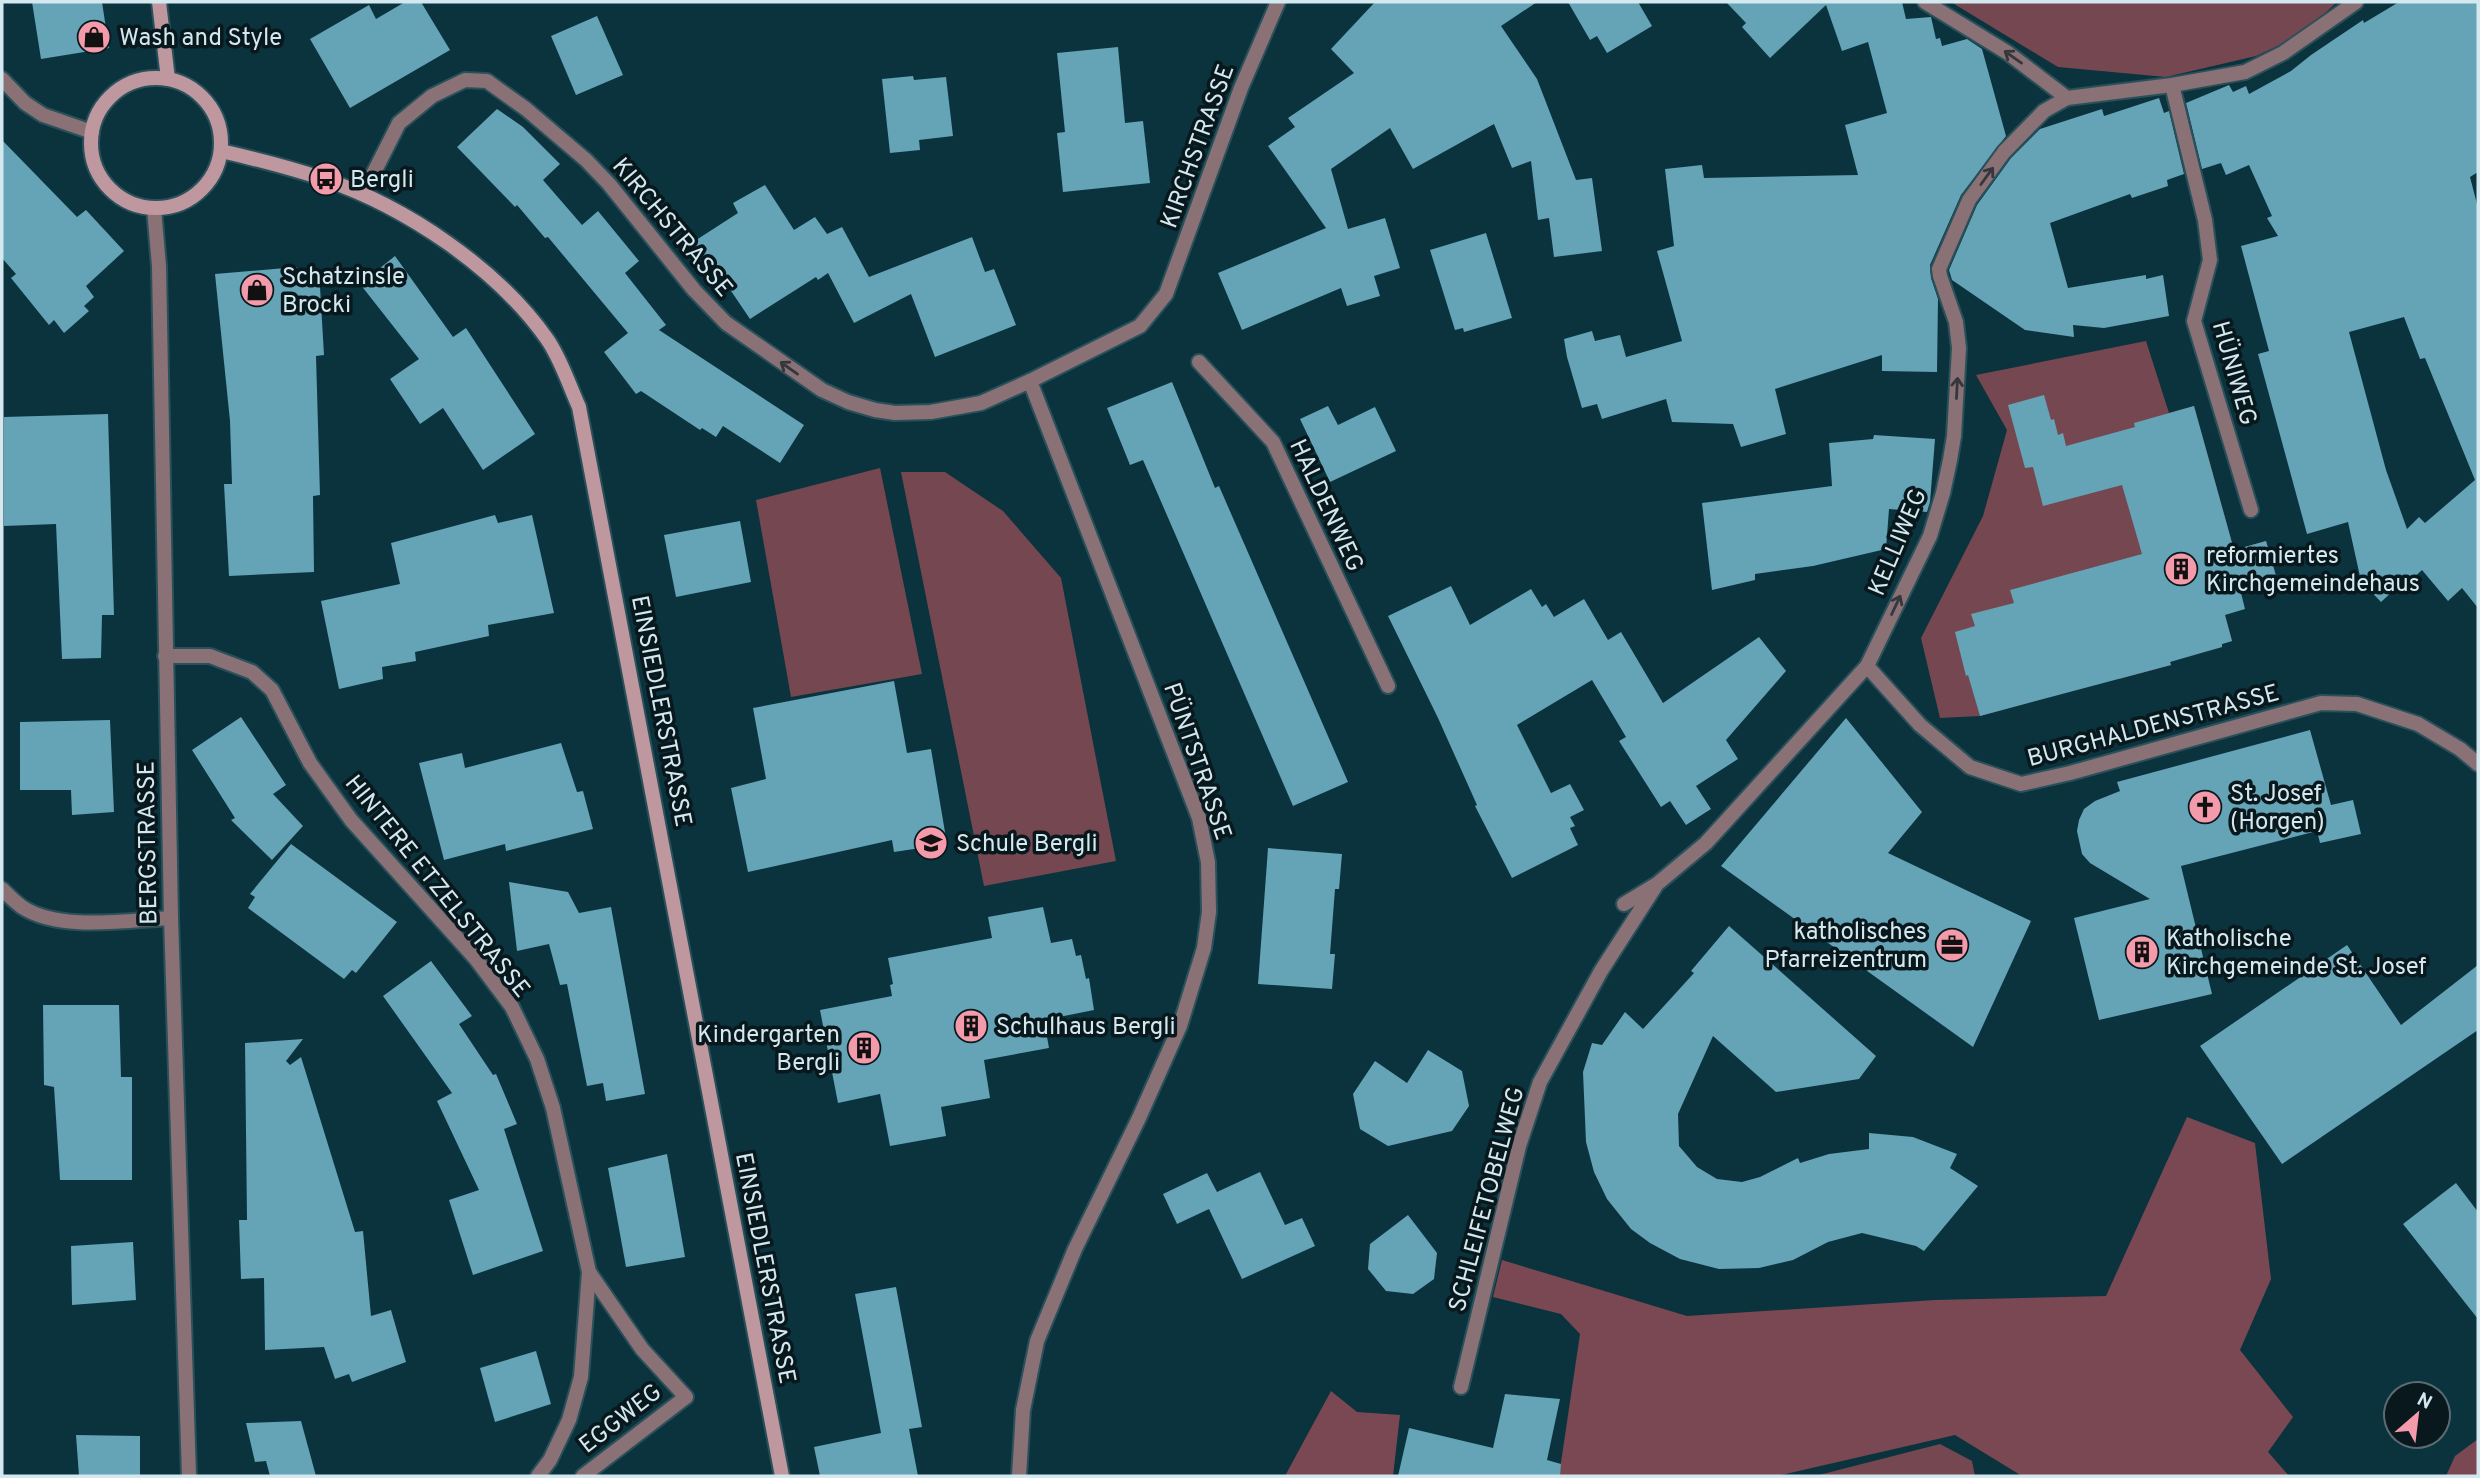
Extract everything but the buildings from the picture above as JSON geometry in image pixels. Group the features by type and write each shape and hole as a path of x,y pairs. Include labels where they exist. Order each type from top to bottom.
{"main road":[{"path":"159,2 168,79"},
{"path":"148,79 168,79 187,86 202,97 214,113 220,131 221,151 216,169 206,186 191,198 174,206 155,209 136,205 119,197 106,184 96,169 91,151 92,132 98,113 119,90 128,84 148,79"},
{"name":"EINSIEDLERSTRASSE","path":"221,151 300,172 363,194 447,241 512,296 549,341 579,407 782,1476"}],"street":[{"name":"KIRCHSTRASSE","path":"363,194 399,123 432,96 465,80 487,81 526,109 586,160 609,184 694,290 726,323 822,390 848,402 895,413 931,412 981,403 1030,382 1140,326 1166,294 1241,88 1278,2"},
{"path":"1924,2 2008,52 2067,98 2172,85 2245,72 2283,53 2356,2"},
{"path":"2,79 25,103 43,115 92,132"},
{"name":"HÜNIWEG","path":"2172,85 2205,220 2210,260 2194,321 2251,510"},
{"name":"KELLIWEG","path":"1625,904 1657,884 1706,843 1867,666 1930,536 1950,460 1959,348 1956,321 1939,269 1969,200 2004,152 2044,111 2067,98"},
{"name":"BERGSTRASSE","path":"155,209 159,266 171,918 190,1476"},
{"name":"HALDENWEG","path":"1199,362 1273,442 1388,686"},
{"name":"PÜNTSTRASSE","path":"1019,1476 1023,1410 1037,1341 1075,1249 1139,1118 1186,1010 1204,948 1209,912 1208,862 1199,818 1030,382"},
{"name":"HINTERE ETZELSTRASSE","path":"165,656 210,656 252,671 272,690 310,762 351,820 476,959 512,1007 537,1059 553,1108 589,1272 581,1377 569,1420 550,1460 538,1476"},
{"name":"BURGHALDENSTRASSE","path":"1867,666 1920,725 1970,767 2021,784 2070,774 2321,703 2357,704 2418,724 2460,749 2478,764"},
{"name":"SCHLEIFETOBELWEG","path":"1461,1387 1519,1146 1540,1082 1601,971 1657,884"},
{"path":"2,889 23,908 52,919 82,922 171,918"},
{"name":"HINTERE ETZELSTRASSE","path":"589,1272 642,1349 686,1396"},
{"name":"EGGWEG","path":"583,1476 686,1396"}],"shaded area":[{"path":"1951,2 2337,2 2301,35 2256,56 2166,77 2058,67"},
{"path":"2146,341 2169,413 2194,406 2234,550 2266,541 2278,583 2241,593 2225,615 2232,641 2222,644 2222,647 2119,679 2113,659 2085,687 1980,716 1940,718 1921,638 1983,516 2007,430 1976,375"},
{"path":"880,468 922,674 791,697 756,500"},
{"path":"901,472 945,472 1003,511 1061,578 1116,861 984,886"},
{"path":"2187,1117 2255,1143 2271,1279 2240,1350 2293,1417 2268,1452 2289,1476 2022,1476 1955,1435 1777,1476 1559,1476 1580,1334 1561,1314 1493,1297 1502,1260 1687,1316 1935,1300 2106,1296"},
{"path":"1331,1391 1357,1412 1400,1415 1393,1476 1285,1476"},
{"path":"2478,1439 2478,1476 2446,1476 2455,1456"},
{"path":"1940,1444 1972,1461 1975,1476 1815,1476"}],"place":[{"name":"Wash and Style","path":"94,37"},
{"name":"Bergli","path":"326,179"},
{"name":"Schatzinsle Brocki","path":"257,290"},
{"name":"reformiertes Kirchgemeindehaus","path":"2181,569"},
{"name":"St. Josef (Horgen)","path":"2205,807"},
{"name":"Schule Bergli","path":"931,843"},
{"name":"katholisches Pfarreizentrum","path":"1952,945"},
{"name":"Katholische Kirchgemeinde St. Josef","path":"2142,952"},
{"name":"Schulhaus Bergli","path":"971,1026"},
{"name":"Kindergarten Bergli","path":"864,1048"}]}
